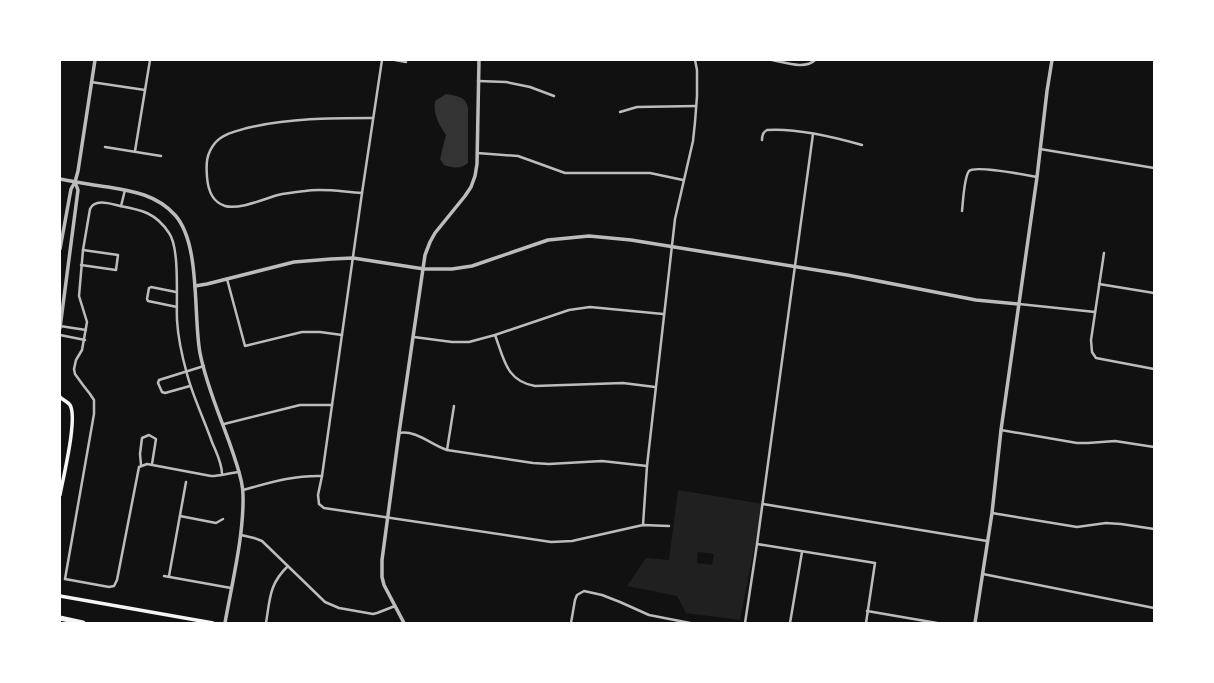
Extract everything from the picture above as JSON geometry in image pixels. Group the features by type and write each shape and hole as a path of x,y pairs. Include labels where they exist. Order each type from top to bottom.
{"highway":[{"path":"60,618 83,623"}],"main road":[{"path":"60,495 73,418 70,404 61,399"},
{"path":"61,595 213,623"}],"street":[{"path":"86,330 60,326 78,190 76,182 95,60"},
{"path":"135,151 150,60"},
{"path":"382,60 322,476 317,500 319,504 324,508 551,542 572,542 643,525 669,526"},
{"path":"396,60 406,62"},
{"path":"404,623 382,577 382,560 425,255 430,242 441,224 470,187 476,170 479,60"},
{"path":"643,525 655,387 675,219 693,141 697,70 695,60"},
{"path":"772,60 805,65 812,63 815,60"},
{"path":"975,623 992,513 1001,430 1052,60"},
{"path":"478,81 506,82 530,87 554,96"},
{"path":"91,82 145,90"},
{"path":"620,112 637,107 696,106"},
{"path":"362,193 306,190 230,207 216,202 211,196 206,167 207,158 216,142 224,136 237,130 301,119 373,118"},
{"path":"762,140 762,136 767,130 783,129 862,145"},
{"path":"745,623 758,544 813,134"},
{"path":"105,146 161,156"},
{"path":"1040,149 1154,168"},
{"path":"477,153 518,156 565,173 650,173 683,180"},
{"path":"962,211 968,172 970,170 982,169 1037,177"},
{"path":"60,179 145,194 160,202 177,217 184,229 190,251 195,286 198,340 211,391 224,424 243,490 242,525 225,623"},
{"path":"60,249 71,189 76,182"},
{"path":"121,206 124,190"},
{"path":"152,464 156,438 149,435 142,438 140,454 141,465 139,467 117,580 114,586 109,587 65,579 94,414 94,400 75,374 74,369 76,360 82,350 85,340 87,322 79,296 83,250 92,205 97,202 147,212 160,222 170,234 175,257 177,321 186,372 190,386 220,460 222,474"},
{"path":"195,286 294,262 353,258 424,269 452,269 472,266 520,250 538,242 562,238 600,236 672,246 847,275 976,300 1095,312"},
{"path":"81,265 116,270 118,255 83,250"},
{"path":"1104,253 1095,312 1091,347 1092,352 1096,358 1154,368"},
{"path":"227,279 245,346 302,332 320,332 342,335"},
{"path":"1099,284 1154,293"},
{"path":"176,292 149,288 147,299 148,301 177,307"},
{"path":"414,337 469,342 495,335 579,307 663,314"},
{"path":"60,334 85,340"},
{"path":"495,335 505,364 515,379 528,385 623,384 655,387"},
{"path":"190,386 165,393 162,392 158,382 159,380 204,366"},
{"path":"224,424 300,405 332,405"},
{"path":"447,450 454,406"},
{"path":"1001,430 1071,442 1088,443 1115,441 1154,447"},
{"path":"399,433 411,433 421,436 437,447 447,450 533,463 549,464 602,461 647,466"},
{"path":"141,465 152,464 211,476 239,472"},
{"path":"243,490 294,477 322,476"},
{"path":"169,576 186,482"},
{"path":"763,504 987,541"},
{"path":"992,513 1078,527 1106,523 1154,529"},
{"path":"180,516 216,523 223,519"},
{"path":"240,535 262,541 325,602 339,608 373,614 395,606"},
{"path":"758,544 875,563 866,623"},
{"path":"790,623 802,552"},
{"path":"266,623 272,588 277,577 288,566"},
{"path":"983,574 1154,608"},
{"path":"164,576 231,588"},
{"path":"572,623 575,600 577,596 584,592 614,599 649,615 690,623"},
{"path":"868,611 937,623"}],"shaded area":[{"path":"446,94 463,99 468,108 468,163 460,167 444,165 440,159 446,135 437,119 435,101"},
{"path":"678,490 763,504 740,620 686,613 677,596 627,586 646,558 669,560","holes":["698,552 714,554 712,565 697,563"]}]}
